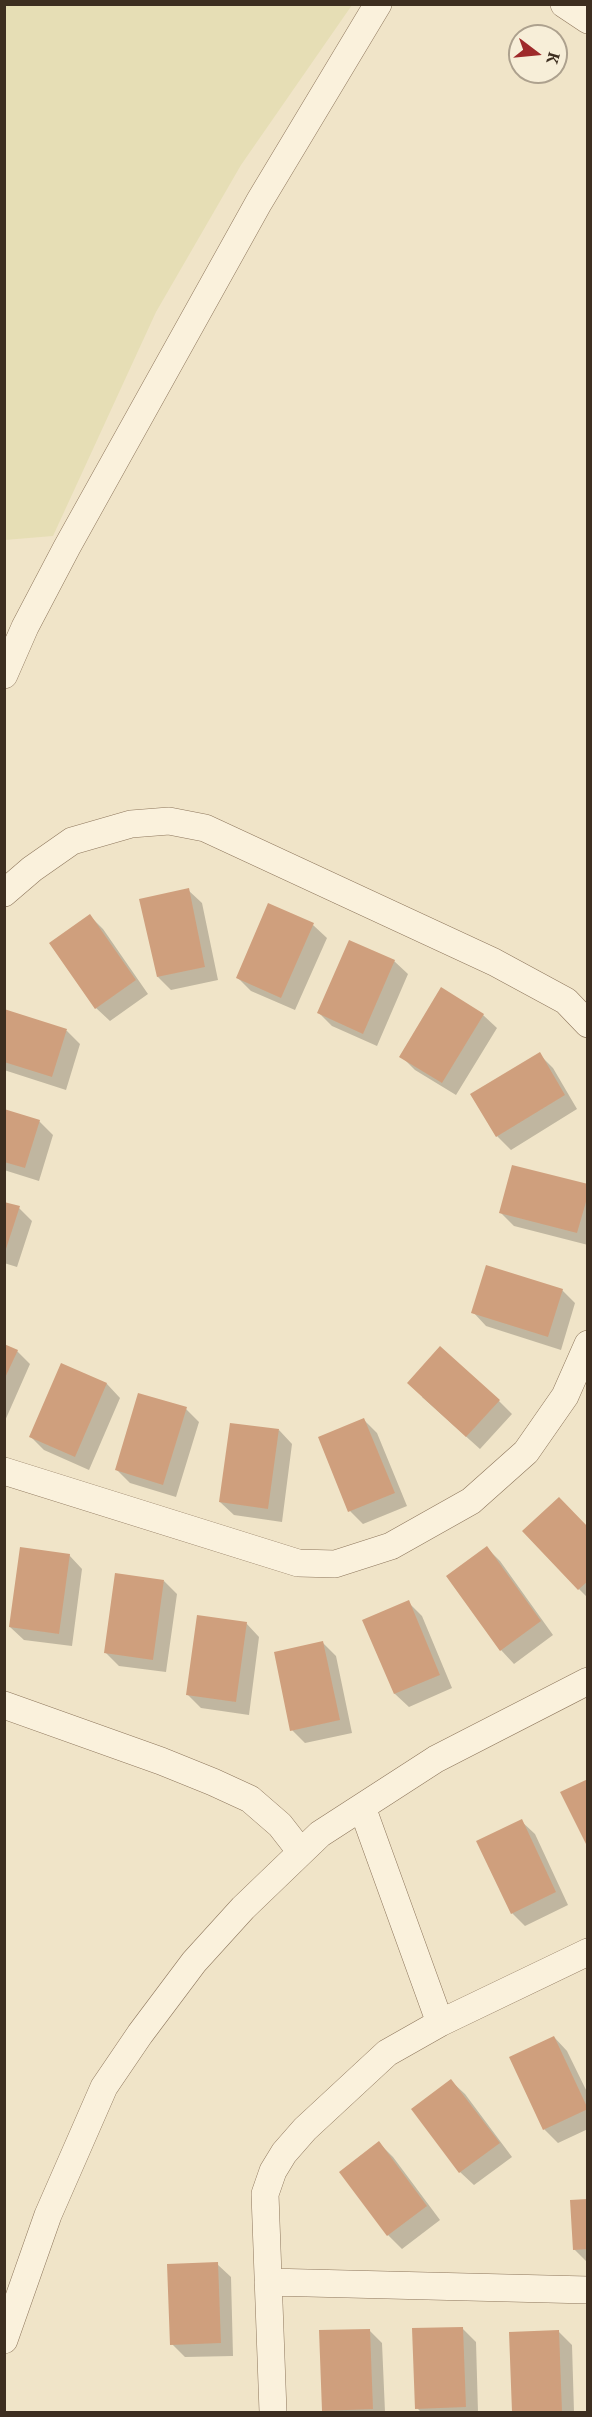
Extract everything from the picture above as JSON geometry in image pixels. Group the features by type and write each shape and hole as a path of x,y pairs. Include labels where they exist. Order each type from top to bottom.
{"street":[{"path":"4,675 25,627 96,495 259,202 378,4"},
{"path":"564,4 588,20"},
{"path":"4,893 32,869 72,841 130,824 169,821 205,828 494,962 566,1001 588,1024"},
{"path":"4,1471 298,1563 335,1564 391,1546 471,1501 526,1452 565,1396 588,1344"},
{"path":"4,2340 48,2215 104,2087 194,1962 243,1908 320,1834 436,1759 588,1681"},
{"path":"4,1705 161,1761 249,1799 280,1825 302,1852"},
{"path":"362,1807 440,2022"},
{"path":"273,2412 265,2194 273,2171 284,2153 305,2129 387,2053 440,2022 588,1952"},
{"path":"268,2282 588,2290"}],"shaded area":[{"path":"5,4 352,5 241,165 156,312 53,536 5,540"}],"building":[{"path":"189,888 205,967 157,977 139,899"},
{"path":"268,903 314,923 281,998 236,978"},
{"path":"90,914 136,980 95,1009 49,943"},
{"path":"349,940 395,960 363,1034 317,1013"},
{"path":"441,987 484,1014 442,1083 399,1057"},
{"path":"4,1009 67,1029 52,1077 4,1062"},
{"path":"540,1052 565,1095 496,1137 470,1094"},
{"path":"4,1109 40,1120 25,1168 4,1162"},
{"path":"512,1165 588,1184 588,1195 577,1233 499,1213"},
{"path":"4,1202 20,1206 5,1252 4,1252"},
{"path":"486,1265 563,1289 548,1337 471,1313"},
{"path":"4,1344 18,1350 4,1380"},
{"path":"440,1346 500,1400 466,1437 407,1383"},
{"path":"61,1363 107,1383 75,1457 29,1437"},
{"path":"138,1393 187,1407 163,1485 115,1470"},
{"path":"364,1418 395,1493 348,1512 318,1437"},
{"path":"230,1423 279,1429 268,1509 219,1502"},
{"path":"559,1497 588,1527 588,1581 578,1590 522,1531"},
{"path":"487,1546 541,1621 500,1651 446,1576"},
{"path":"20,1547 70,1554 59,1634 9,1627"},
{"path":"115,1573 164,1580 153,1660 104,1653"},
{"path":"409,1600 440,1675 394,1694 362,1620"},
{"path":"197,1615 247,1622 236,1702 186,1695"},
{"path":"323,1641 340,1720 290,1731 274,1652"},
{"path":"588,1779 588,1848 560,1792"},
{"path":"522,1819 556,1892 511,1914 476,1841"},
{"path":"554,2036 588,2109 543,2130 509,2057"},
{"path":"451,2079 500,2143 459,2173 411,2109"},
{"path":"379,2141 427,2206 387,2236 339,2172"},
{"path":"588,2199 588,2249 573,2250 570,2200"},
{"path":"218,2262 221,2343 170,2345 167,2264"},
{"path":"463,2327 466,2407 415,2409 412,2328"},
{"path":"370,2329 373,2409 322,2411 319,2330"},
{"path":"559,2330 562,2411 512,2412 509,2332"}]}
